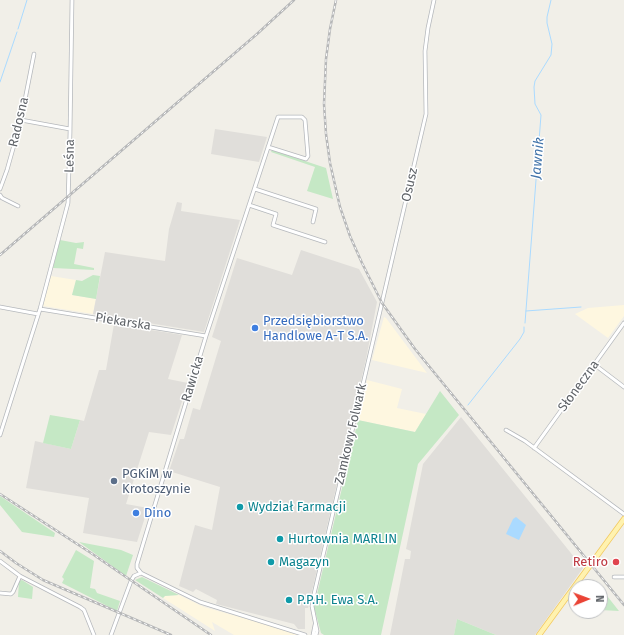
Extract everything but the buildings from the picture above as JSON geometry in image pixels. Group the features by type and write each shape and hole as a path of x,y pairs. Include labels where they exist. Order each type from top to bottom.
{"main road":[{"path":"539,635 624,519"}],"street":[{"name":"Leśna","path":"0,435 40,308 68,203 72,0"},
{"name":"Osusz","path":"385,291 426,114 426,45 434,0"},
{"name":"Radosna","path":"0,189 8,170 21,120 34,54"},
{"name":"Rawicka","path":"141,573 137,568 139,555 206,336 254,189 268,147 278,117 302,117 305,120 308,156 306,159 268,147"},
{"path":"21,120 70,129"},
{"path":"254,189 316,210 313,222"},
{"path":"0,195 2,198 18,206"},
{"path":"249,205 276,214 273,225 325,242"},
{"name":"Zamkowy Folwark","path":"315,635 312,606 314,594 385,291"},
{"path":"0,307 38,314"},
{"name":"Piekarska","path":"40,308 206,336"},
{"name":"Słoneczna","path":"534,448 624,323"},
{"path":"595,365 624,387"},
{"path":"506,430 534,448 624,514"},
{"path":"0,561 20,576 84,610 94,635"},
{"path":"111,635 131,581 134,576 141,573 200,602 305,635"},
{"path":"0,593 11,594 20,576"},
{"path":"614,577 624,577"}],"shaded area":[{"path":"215,129 267,137 259,162 211,154"},
{"path":"177,202 182,203 181,211 240,220 204,332 93,314 105,252 165,261 169,229"},
{"path":"301,250 359,269 377,302 366,359 308,608 305,608 305,629 298,629 294,624 216,604 217,600 196,589 193,592 179,586 195,525 212,530 220,487 169,471 180,439 184,439 193,408 200,410 221,341 212,337 237,258 292,275"},
{"path":"51,276 76,280 72,295 96,299 93,314 43,306"},
{"path":"624,305 624,316 608,338 575,314 588,308"},
{"path":"384,317 386,318 427,373 372,360"},
{"path":"114,324 182,335 168,379 188,383 171,435 149,432 126,504 148,508 137,542 83,533 89,498 26,488 35,441 71,449 80,420 84,421 99,370 106,370"},
{"path":"367,380 402,389 397,408 426,414 415,432 358,420"},
{"path":"461,417 583,568 575,579 568,579 568,589 535,635 496,635 457,619 454,635 390,635 405,559 410,559 411,551 406,549 423,464"},
{"path":"179,595 204,607 297,633 298,635 234,635 212,622 215,631 163,598 165,596"}],"green space":[{"path":"272,150 326,168 333,199 307,191 315,167 271,152"},
{"path":"60,240 76,243 84,242 83,249 77,248 74,264 94,268 94,270 53,268"},
{"path":"93,275 100,276 96,299 72,295 76,280 82,281"},
{"path":"440,391 459,415 418,464 381,635 324,635 321,633 314,607 358,420 415,432"},
{"path":"50,415 80,420 71,449 43,443"},
{"path":"0,496 55,533 54,537 22,532 0,505"},
{"path":"79,542 121,550 133,555 126,576"},
{"path":"76,550 94,561 90,588 95,589 97,593 120,601 117,611 62,583 64,579 62,577"},
{"path":"142,577 179,595 165,596 163,598 135,580"},
{"path":"22,580 33,587 32,599 18,597 19,581"},
{"path":"608,597 619,611 608,610"},
{"path":"457,619 496,635 454,635"}],"water":[{"path":"516,517 526,525 519,540 506,534 513,519"}],"waterway":[{"path":"18,29 27,0"},
{"name":"Jawnik","path":"525,323 541,115 535,104 534,87 535,81 551,55 552,44 547,23 551,0"},
{"path":"0,82 17,32"},
{"path":"526,311 581,307"},
{"name":"Jawnik","path":"468,405 520,339 524,332 524,327"}],"railway":[{"path":"0,255 257,34 294,0"},
{"path":"336,0 326,59 324,104 326,134 330,163 340,207 350,236 362,263 382,303 415,349 624,605"},
{"path":"0,494 91,553 211,635"},
{"path":"0,551 43,580 171,635"}],"place":[{"name":"Przedsiębiorstwo Handlowe A-T S.A.","path":"255,328"},
{"name":"PGKiM w Krotoszynie","path":"114,481"},
{"name":"Wydział Farmacji","path":"240,507"},
{"name":"Dino","path":"136,513"},
{"name":"Hurtownia MARLIN","path":"280,539"},
{"name":"Magazyn","path":"271,562"},
{"name":"Retiro","path":"616,562"},
{"name":"P.P.H. Ewa S.A.","path":"289,600"}]}
